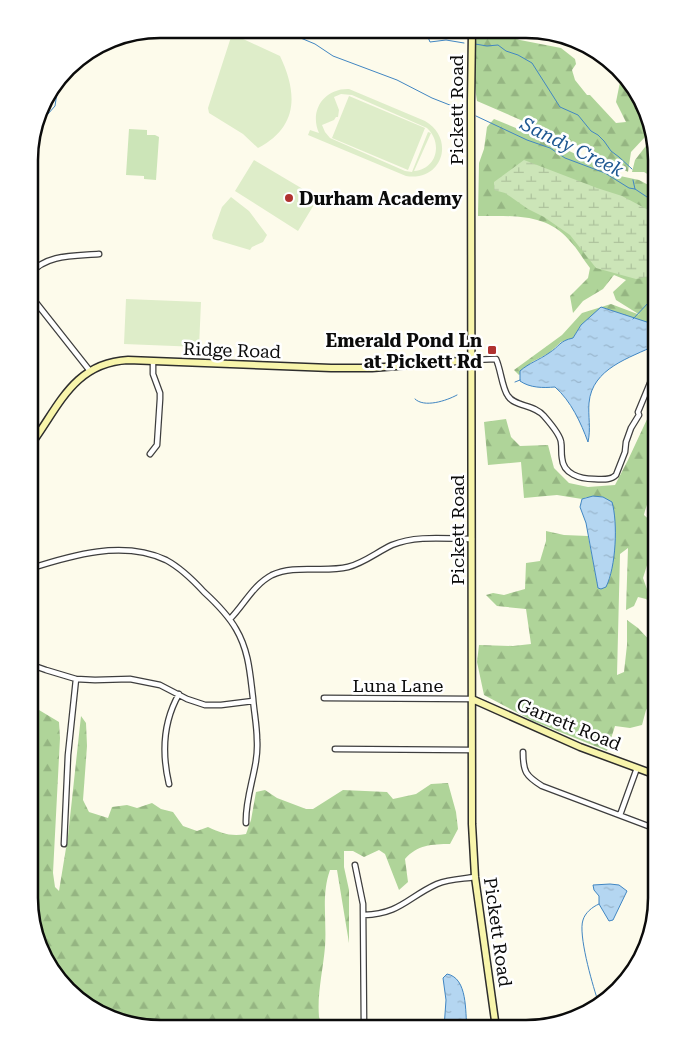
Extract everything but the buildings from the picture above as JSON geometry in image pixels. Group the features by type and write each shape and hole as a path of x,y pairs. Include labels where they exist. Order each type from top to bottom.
{"street":[{"name":"Pickett Road","path":"472,38 470,92 472,824 475,877 495,1020"},
{"path":"38,267 56,258 99,254"},
{"path":"38,305 90,371"},
{"path":"472,360 496,359 508,396 515,402 531,407 545,416 560,439 562,461 566,470 573,475 589,479 608,479 616,475 625,452 631,428 639,415 638,412 648,389"},
{"name":"Ridge Road","path":"38,434 68,390 90,371 113,361 345,368 472,360"},
{"path":"150,454 157,445 160,399 160,393 153,378 153,361"},
{"path":"230,619 256,588 277,573 349,567 394,545 410,540 472,539"},
{"path":"38,566 97,551 122,551 156,557 180,569 230,619 246,651 257,749 248,795 246,822"},
{"path":"38,667 76,679 139,680 160,685 206,705 253,701"},
{"path":"64,844 67,764 76,679"},
{"path":"169,784 165,765 165,734 170,713 178,694"},
{"name":"Luna Lane","path":"324,698 472,699"},
{"name":"Garrett Road","path":"472,699 580,747 647,772"},
{"path":"335,749 471,750"},
{"path":"523,752 523,768 530,778 542,786 647,826"},
{"path":"620,815 637,768"},
{"path":"355,865 362,894 364,915 364,1020"},
{"path":"364,915 382,913 399,907 446,881 475,877"}],"green space":[{"path":"231,38 241,38 280,56 290,83 291,108 281,130 271,140 258,148 243,134 209,113 208,108"},
{"path":"477,38 514,38 561,48 575,59 576,64 572,70 575,80 587,95 590,95 616,123 626,122 616,102 620,82 638,113 645,136 631,152 628,172 567,140 477,101 474,66"},
{"path":"349,89 425,121 435,129 440,138 441,158 436,166 429,172 418,176 406,176 308,135 310,130 319,133 316,117 321,102 332,92","holes":["341,94 352,95 427,128 432,134 436,148 435,154 428,166 414,171 431,133 428,132 412,172 405,171 330,138 322,125 338,117 339,110 334,97"]},
{"path":"349,96 425,128 408,170 332,138"},
{"path":"494,119 557,145 620,176 639,180 648,185 648,325 581,325 573,338 561,342 549,353 532,362 519,375 514,370 562,335 582,313 611,304 640,315 616,300 613,292 626,280 614,275 603,289 583,301 573,313 570,296 588,278 590,268 569,240 560,231 539,221 515,216 478,216 479,163 484,149 487,127"},
{"path":"129,129 147,130 147,135 159,137 156,180 144,179 144,176 126,175"},
{"path":"646,146 648,174 644,172 632,172 635,160"},
{"path":"254,160 318,198 298,231 235,191"},
{"path":"524,160 622,196 648,210 648,277 636,279 596,268 570,235 505,193 494,190 494,182"},
{"path":"231,197 249,211 267,235 263,242 252,247 250,250 213,239 212,235 222,207"},
{"path":"126,299 201,302 199,347 124,344"},
{"path":"648,418 648,505 644,515 648,518 647,564 643,578 647,590 647,600 638,597 634,606 626,610 628,548 620,554 617,675 624,672 627,620 647,638 647,708 642,725 630,728 615,726 607,751 533,721 484,695 477,662 479,645 513,646 531,644 526,609 497,606 486,595 493,593 504,595 525,589 526,563 540,561 546,541 546,531 564,535 588,536 598,587 601,589 587,497 582,499 557,495 524,498 521,462 488,465 484,422 506,419 511,437 520,446 548,445 554,468 569,483 588,487 615,485"},
{"path":"38,709 59,722 60,738 53,873 55,887 59,891 68,836 81,716 86,723 87,746 83,800 89,812 108,818 112,807 127,805 137,808 152,803 161,809 173,812 183,826 197,831 208,827 226,834 241,835 246,834 251,820 256,792 265,790 277,798 306,809 313,809 343,790 387,792 393,799 416,794 431,784 448,783 456,812 458,829 450,844 425,846 405,859 408,882 399,890 385,854 379,850 364,857 353,851 344,851 344,867 349,890 349,943 337,870 330,870 325,898 325,947 320,982 320,1020 160,1020 144,1018 128,1015 98,1003 73,984 54,958 47,944 40,921 38,905"}],"water":[{"path":"601,307 648,322 648,349 614,366 597,381 592,391 589,403 588,442 575,413 555,387 537,387 520,381 520,371 549,353 562,342 573,338 581,325"},
{"path":"593,496 603,497 612,502 615,521 615,545 612,568 606,587 601,589 598,588 586,523 580,507 582,499"},
{"path":"593,885 619,885 627,891 613,920 609,921 599,904 599,896 594,890"},
{"path":"447,974 459,982 464,996 466,1020 445,1020 446,1000 443,978"}],"waterway":[{"name":"Sandy Creek","path":"301,38 315,44 333,56 397,80 432,98 465,111"},
{"path":"428,38 430,42 446,40 464,43"},
{"path":"475,44 498,45 506,51 532,63 560,107 578,115 591,131 598,135 611,151 632,169"},
{"path":"45,117 55,106 57,94"},
{"name":"Sandy Creek","path":"476,116 527,140 550,148 565,158 605,173 648,197"},
{"path":"633,180 635,189"},
{"path":"633,319 648,303"},
{"path":"515,382 520,380"},
{"path":"415,399 419,402 429,403 457,395"},
{"path":"596,996 586,959 582,927 585,915 599,904"}],"place":[{"name":"Durham Academy","path":"289,198"},
{"name":"Emerald Pond Ln at Pickett Rd","path":"492,350"}]}
